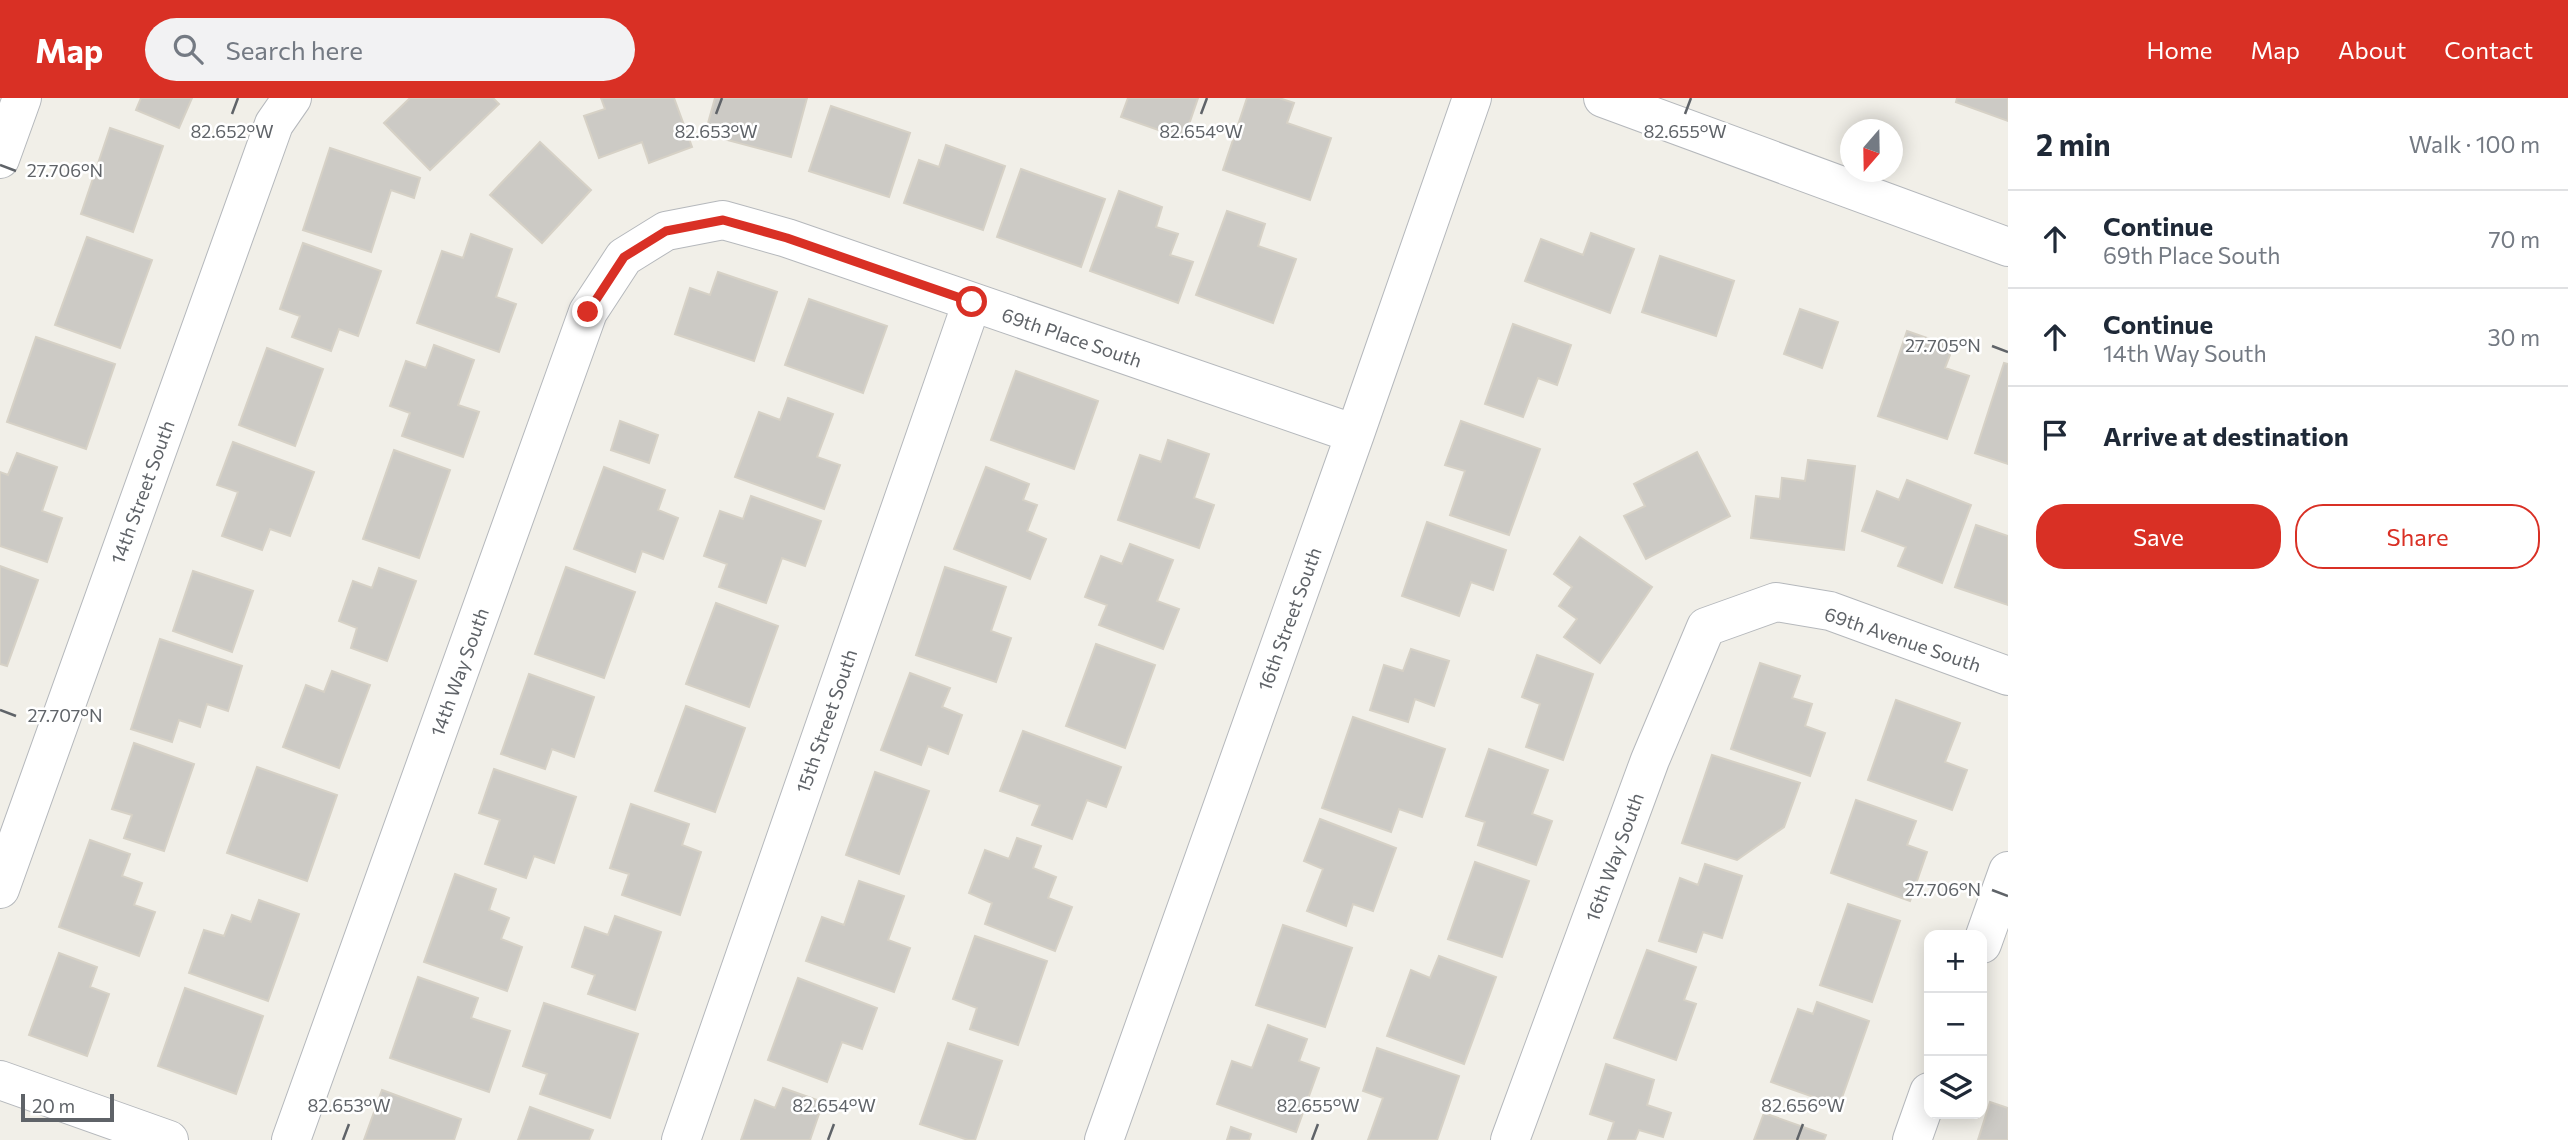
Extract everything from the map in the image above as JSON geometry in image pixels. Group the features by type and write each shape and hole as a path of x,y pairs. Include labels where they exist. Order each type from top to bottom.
{"street":[{"name":"14th Street South","path":"0,889 274,124 292,98"},
{"name":"16th Street South","path":"1104,1140 1472,98"},
{"path":"1604,98 2008,247"},
{"path":"0,159 13,105"},
{"name":"69th Place South","path":"666,231 723,220 787,238 1355,434"},
{"name":"14th Way South","path":"291,1140 588,312 624,257 666,231"},
{"name":"15th Street South","path":"681,1140 972,302"},
{"name":"69th Avenue South","path":"1756,608 1776,602 1830,611 2008,676"},
{"name":"16th Way South","path":"1510,1140 1650,760 1706,627 1756,608"},
{"path":"1987,930 2008,871"},
{"path":"0,1080 169,1140"},
{"path":"1912,1140 1924,1106"}],"building":[{"path":"141,98 192,98 179,128 136,110"},
{"path":"410,98 493,98 499,104 430,170 384,123"},
{"path":"601,98 674,98 692,147 649,163 642,142 599,158 584,116 605,109"},
{"path":"715,98 807,98 791,157 705,134"},
{"path":"1128,98 1198,98 1184,139 1121,117"},
{"path":"1247,98 1279,98 1294,103 1287,123 1331,138 1310,200 1223,170"},
{"path":"1957,98 2008,98 2008,121 1956,102"},
{"path":"831,106 910,133 889,197 809,171"},
{"path":"110,128 163,146 133,232 81,214"},
{"path":"540,142 591,190 542,243 490,195"},
{"path":"946,145 1005,166 983,230 904,203 919,160 939,167"},
{"path":"330,148 420,178 414,198 391,190 371,252 303,230"},
{"path":"1021,169 1105,199 1081,267 997,237"},
{"path":"1119,191 1162,207 1156,227 1178,234 1170,255 1193,262 1178,303 1090,271"},
{"path":"1227,211 1265,224 1258,246 1296,259 1273,323 1196,295"},
{"path":"1591,233 1634,249 1610,313 1525,281 1541,239 1583,255"},
{"path":"471,234 512,249 496,297 516,304 499,352 417,323 442,251 463,258"},
{"path":"87,237 152,260 120,348 55,325"},
{"path":"303,243 381,271 358,336 339,329 331,351 292,337 300,316 280,309"},
{"path":"1660,256 1734,281 1716,336 1642,312"},
{"path":"718,272 777,292 754,361 675,334 690,288 710,295"},
{"path":"809,299 887,326 863,393 785,365"},
{"path":"1800,309 1838,322 1822,368 1784,354"},
{"path":"1513,324 1571,345 1557,385 1538,378 1523,417 1485,404"},
{"path":"1907,331 1953,347 1945,368 1969,376 1947,439 1878,416"},
{"path":"36,337 115,364 86,449 7,422"},
{"path":"434,345 474,360 458,405 479,412 463,457 402,436 410,413 390,406 406,361 426,368"},
{"path":"267,348 323,369 295,446 239,425"},
{"path":"2004,363 2008,364 2008,464 1975,453"},
{"path":"1016,371 1098,401 1074,469 991,440"},
{"path":"788,398 833,414 817,457 840,465 824,509 735,477 759,412 780,420"},
{"path":"620,421 658,435 649,463 611,450"},
{"path":"1461,421 1540,449 1509,535 1450,515 1465,471 1445,465"},
{"path":"1168,440 1209,454 1194,498 1214,505 1199,548 1118,520 1140,455 1161,462"},
{"path":"233,442 314,472 290,536 270,529 262,550 222,536 238,492 217,485"},
{"path":"394,450 450,470 419,558 363,539"},
{"path":"1697,452 1730,516 1646,559 1624,516 1645,506 1634,484"},
{"path":"17,453 57,467 42,511 62,518 47,562 0,546 0,472 8,475"},
{"path":"1808,460 1855,466 1844,550 1751,538 1756,496 1780,499 1782,478 1805,481"},
{"path":"604,467 665,490 658,510 678,518 663,559 642,551 635,572 574,549"},
{"path":"986,467 1029,484 1023,500 1037,505 1027,531 1046,539 1030,579 954,549"},
{"path":"1907,480 1971,505 1942,583 1898,566 1906,547 1862,531 1877,491 1899,500"},
{"path":"751,496 821,521 805,566 782,558 766,603 719,587 727,564 704,556 720,511 743,519"},
{"path":"1427,522 1506,550 1493,590 1471,582 1459,616 1402,596"},
{"path":"1976,525 2008,536 2008,605 1955,587"},
{"path":"1580,537 1652,587 1600,663 1564,637 1577,619 1559,606 1572,587 1554,574"},
{"path":"1130,544 1173,560 1157,601 1179,609 1163,649 1099,625 1107,605 1085,597 1101,556 1122,564"},
{"path":"0,566 38,580 7,666 0,664"},
{"path":"566,567 635,592 604,678 535,654"},
{"path":"945,567 1006,587 991,631 1011,638 996,682 916,655"},
{"path":"379,568 416,581 387,661 351,648 357,628 339,621 353,581 372,588"},
{"path":"193,571 253,591 232,652 173,631"},
{"path":"716,603 778,626 749,707 686,684"},
{"path":"160,639 242,666 228,711 207,704 200,727 179,720 172,742 131,729"},
{"path":"1096,644 1155,665 1125,748 1066,726"},
{"path":"1411,649 1449,661 1434,706 1415,699 1408,722 1370,710 1384,665 1403,671"},
{"path":"1537,655 1593,674 1563,760 1526,747 1540,704 1522,697"},
{"path":"1760,663 1800,676 1792,698 1812,704 1805,726 1825,733 1810,776 1731,749"},
{"path":"332,671 370,685 339,768 283,747 306,685 324,692"},
{"path":"910,673 950,688 942,707 962,715 948,754 928,746 921,765 881,750"},
{"path":"529,674 594,697 574,757 552,749 545,769 501,754"},
{"path":"1896,700 1960,723 1945,762 1967,770 1952,810 1868,780"},
{"path":"686,706 745,728 715,812 655,791"},
{"path":"1353,717 1445,749 1422,817 1399,809 1391,832 1322,808"},
{"path":"1023,731 1121,767 1106,807 1087,800 1072,839 1032,825 1040,805 1000,791"},
{"path":"134,743 194,764 164,851 124,838 132,815 112,809"},
{"path":"1489,749 1548,770 1532,814 1552,821 1536,865 1478,845 1485,822 1466,816"},
{"path":"1712,755 1800,783 1784,827 1737,860 1682,843"},
{"path":"257,767 337,795 307,881 227,853"},
{"path":"494,769 576,797 554,863 534,856 526,878 485,864 500,820 479,813"},
{"path":"875,772 929,791 899,874 846,855"},
{"path":"1856,800 1916,821 1907,845 1927,852 1910,901 1831,873"},
{"path":"631,804 689,824 682,845 701,852 680,915 622,895 629,874 610,868"},
{"path":"1320,819 1396,848 1373,911 1353,904 1346,926 1307,911 1323,869 1304,861"},
{"path":"1017,838 1041,846 1033,868 1056,877 1048,898 1072,907 1055,951 985,924 992,903 969,893 985,850 1009,859"},
{"path":"90,840 130,854 122,876 142,883 134,905 155,912 139,956 59,927"},
{"path":"1475,862 1529,881 1502,957 1448,939"},
{"path":"1705,864 1742,876 1722,938 1703,932 1696,952 1659,941 1680,878 1698,885"},
{"path":"455,874 496,889 489,910 509,918 501,939 522,947 507,991 424,962"},
{"path":"859,881 904,896 888,940 910,948 894,992 806,961 822,917 844,925"},
{"path":"259,900 299,914 268,1001 189,973 204,930 224,936 232,915 251,922"},
{"path":"1848,904 1900,921 1872,1002 1820,985"},
{"path":"615,916 661,932 635,1010 588,994 595,975 572,967 585,927 608,935"},
{"path":"1283,925 1352,948 1325,1027 1256,1005"},
{"path":"975,936 1047,961 1018,1045 970,1029 977,1008 953,999"},
{"path":"1647,950 1696,967 1684,1000 1696,1004 1676,1060 1614,1038"},
{"path":"59,953 97,967 90,987 109,994 87,1056 29,1035"},
{"path":"1439,956 1496,977 1464,1064 1387,1036 1411,970 1430,978"},
{"path":"418,977 478,998 471,1018 510,1031 489,1092 390,1058"},
{"path":"798,978 877,1008 862,1049 842,1042 827,1082 768,1060"},
{"path":"185,988 263,1016 236,1094 158,1066"},
{"path":"1817,1002 1869,1021 1839,1106 1771,1082 1798,1009 1813,1014"},
{"path":"544,1003 638,1034 610,1118 540,1094 547,1074 523,1066"},
{"path":"1268,1025 1307,1039 1299,1061 1319,1068 1296,1132 1217,1104 1232,1061 1252,1068"},
{"path":"948,1043 1002,1061 975,1140 920,1124"},
{"path":"1377,1048 1459,1076 1437,1140 1368,1140 1383,1098 1363,1091"},
{"path":"1606,1064 1654,1080 1647,1105 1671,1113 1663,1137 1639,1130 1635,1140 1608,1140 1614,1122 1590,1114"},
{"path":"783,1088 823,1102 810,1140 741,1140 755,1100 775,1108"},
{"path":"382,1090 461,1119 454,1140 364,1140"},
{"path":"1990,1102 2008,1108 2008,1140 1978,1140 1985,1119 1987,1119"},
{"path":"530,1107 593,1130 589,1140 518,1140"},
{"path":"1764,1113 1826,1135 1824,1140 1754,1140"},
{"path":"1231,1127 1251,1134 1249,1140 1227,1140"}],"route":[{"path":"588,312 624,257 666,231 723,220 787,238 972,302"}]}
